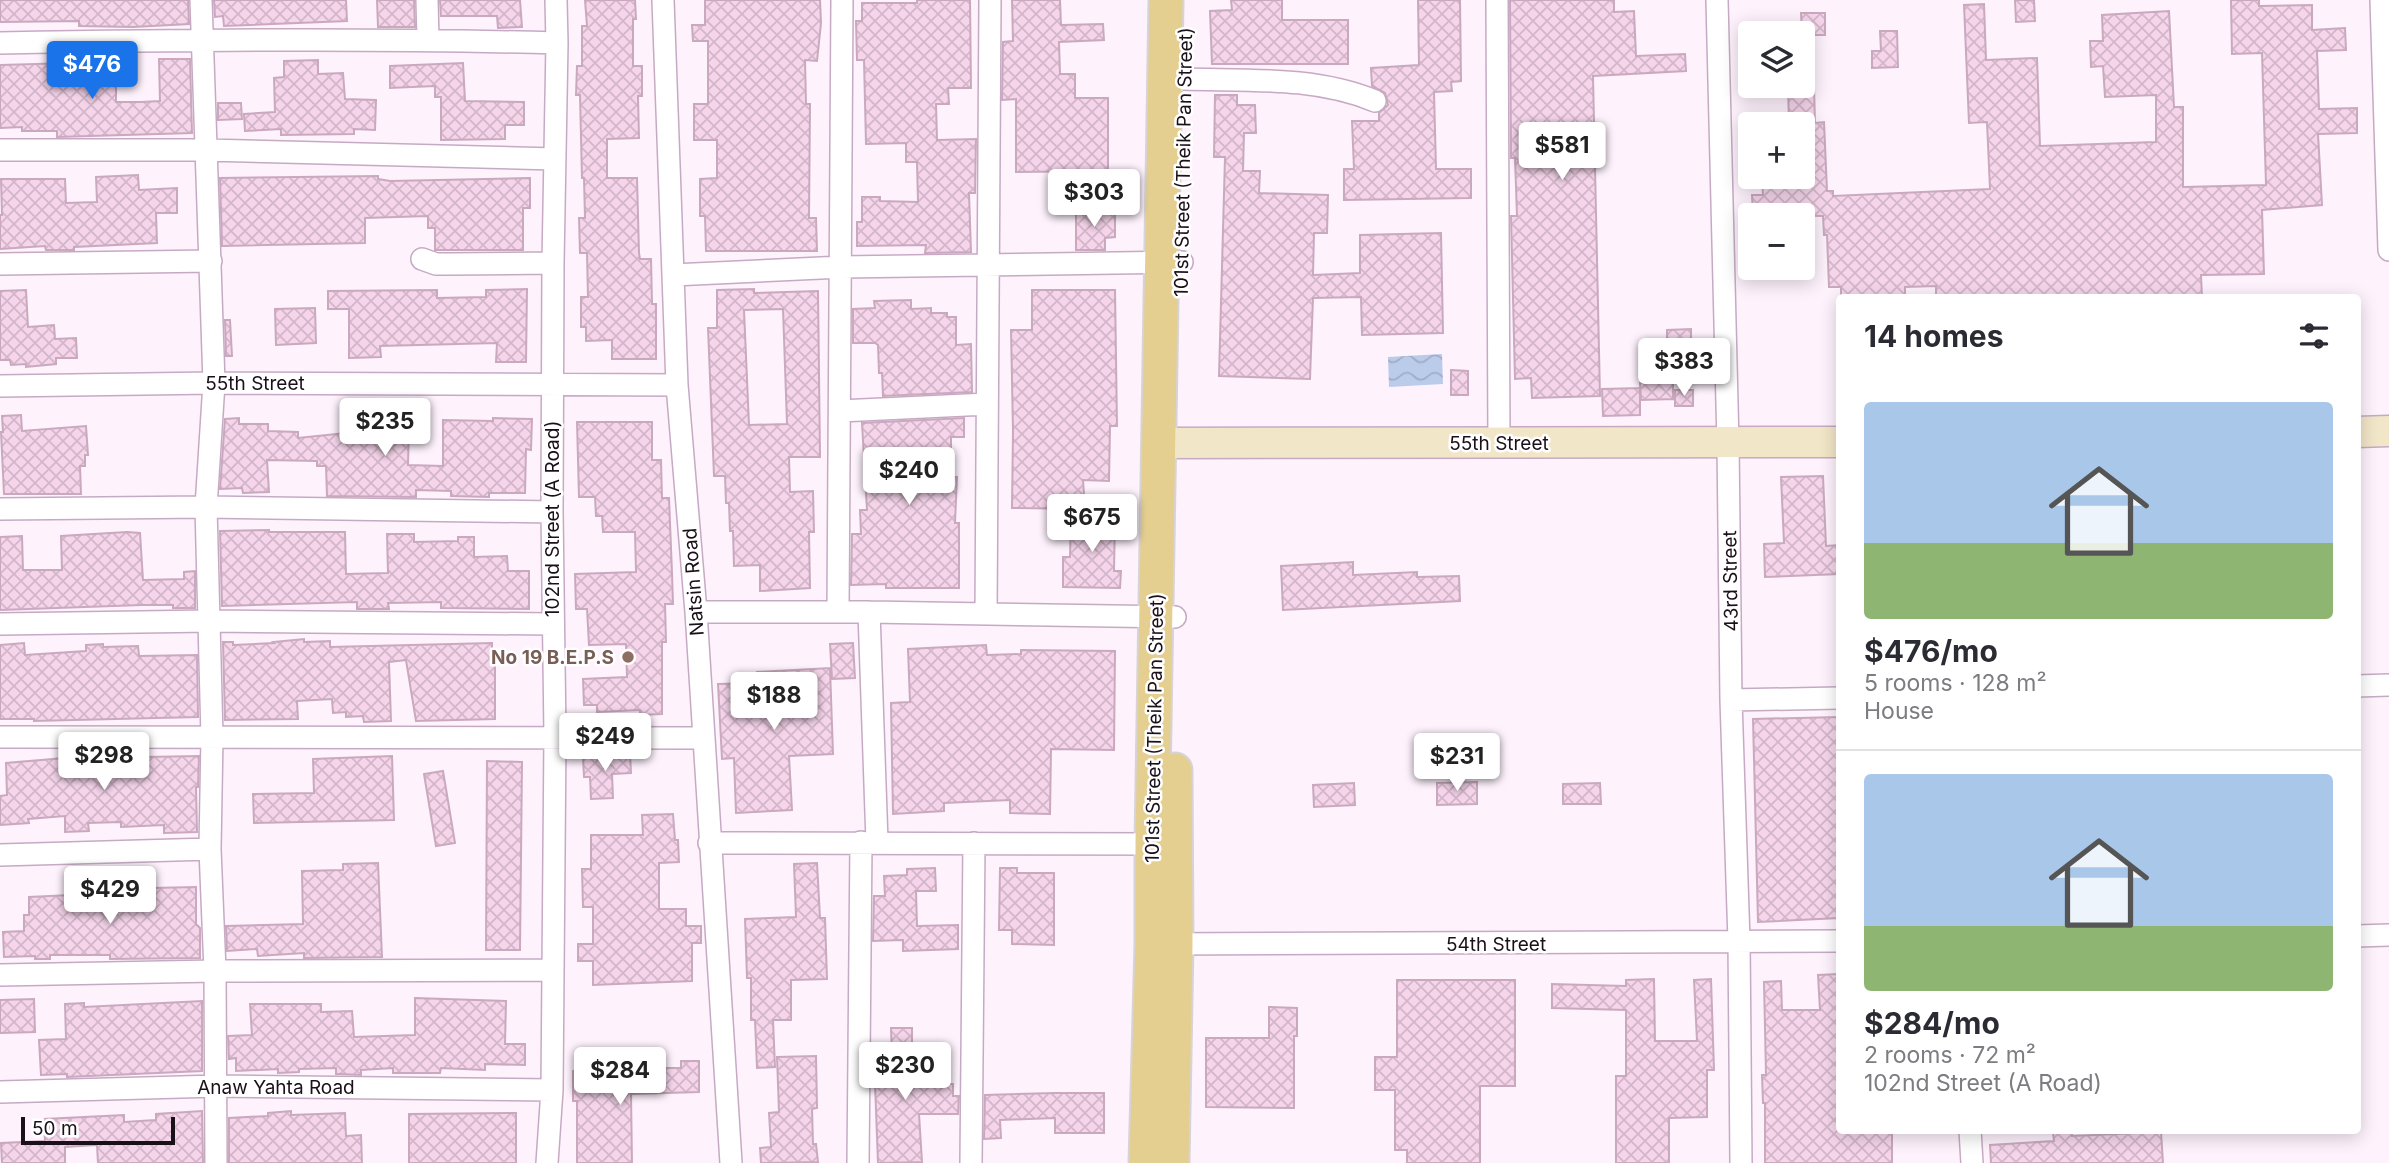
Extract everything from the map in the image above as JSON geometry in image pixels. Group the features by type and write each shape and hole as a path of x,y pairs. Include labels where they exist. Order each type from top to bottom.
{"main road":[{"name":"101st Street (Theik Pan Street)","path":"1166,0 1172,262 1163,844 1172,1163"},
{"name":"101st Street (Theik Pan Street)","path":"1172,262 1185,0"},
{"path":"2361,432 2389,431"},
{"name":"55th Street","path":"1169,443 1836,442"},
{"name":"101st Street (Theik Pan Street)","path":"1146,1163 1164,944"}],"street":[{"path":"201,0 214,383 206,507 212,737 210,849 215,971 216,1163"},
{"path":"427,0 428,39"},
{"name":"102nd Street (A Road)","path":"548,1163 552,1090 555,736 552,512 556,0"},
{"name":"Natsin Road","path":"663,0 677,385 696,612 731,1163"},
{"path":"838,611 842,0"},
{"path":"986,614 990,0"},
{"path":"1497,0 1499,443"},
{"name":"43rd Street","path":"1717,0 1728,444 1731,700 1739,941 1741,1163"},
{"path":"2381,0 2389,250"},
{"path":"0,43 201,39 428,39 557,43"},
{"path":"1183,79 1325,85 1351,91 1375,101"},
{"path":"0,150 207,150 555,159"},
{"path":"422,259 436,264 553,263"},
{"path":"0,264 211,261"},
{"path":"673,275 842,267 1172,262"},
{"name":"55th Street","path":"0,386 214,383 677,385"},
{"path":"840,411 988,404"},
{"path":"0,509 206,507 552,512"},
{"path":"696,612 838,611 1165,617"},
{"path":"858,1163 869,842 869,612"},
{"path":"0,624 210,621 552,624"},
{"path":"2361,686 2389,685"},
{"path":"1731,700 1836,698"},
{"path":"0,737 703,738"},
{"path":"709,843 1163,844"},
{"path":"971,1163 974,843"},
{"path":"0,855 210,849"},
{"path":"2361,936 2389,935"},
{"name":"54th Street","path":"1164,944 1836,941"},
{"path":"0,975 553,970"},
{"name":"Anaw Yahta Road","path":"0,1092 217,1086 552,1090"},
{"path":"1970,1134 1972,1163"}],"water":[{"path":"1442,354 1443,384 1389,387 1388,357"}],"building":[{"path":"0,0 188,0 189,24 133,27 79,26 79,21 0,22"},
{"path":"214,0 346,0 347,21 224,26 223,16 215,17"},
{"path":"377,0 414,0 415,27 378,27"},
{"path":"440,0 520,0 522,27 498,28 497,16 441,16"},
{"path":"585,0 635,0 633,66 642,66 642,96 638,96 639,138 607,139 607,178 637,178 639,253 640,259 651,259 652,304 656,304 656,359 612,359 612,340 586,341 586,327 581,327 581,297 588,297 587,253 580,253 579,218 585,218 584,178 580,95 576,95 577,66 582,66 582,26 587,26"},
{"path":"705,0 820,0 821,23 817,61 805,60 806,104 810,104 809,218 816,218 817,251 706,251 705,216 700,216 700,179 717,178 717,140 694,140 694,104 708,104 708,41 693,41 692,25 705,25"},
{"path":"917,0 970,0 971,88 948,88 949,104 936,104 937,140 976,139 975,193 969,193 971,252 925,253 926,245 857,246 857,222 862,222 862,197 880,197 880,201 918,202 917,162 906,162 906,143 866,144 864,60 857,60 856,21 862,21 862,3 917,3"},
{"path":"1012,0 1060,0 1061,25 1103,24 1104,40 1059,42 1060,74 1075,74 1075,98 1108,98 1108,171 1016,172 1016,99 1002,100 1003,42 1013,41"},
{"path":"1231,0 1282,0 1282,20 1348,20 1348,64 1212,64 1210,11 1232,10"},
{"path":"1418,0 1460,0 1461,81 1451,82 1452,91 1434,92 1436,169 1471,169 1471,198 1344,200 1344,169 1354,169 1352,121 1379,121 1379,113 1388,105 1385,93 1372,86 1371,68 1419,65"},
{"path":"1510,0 1614,0 1614,12 1634,11 1636,56 1685,54 1686,71 1593,76 1600,396 1532,398 1531,378 1515,379 1511,216 1517,216 1515,158 1511,158"},
{"path":"2015,0 2034,0 2035,21 2016,22"},
{"path":"2231,0 2259,0 2259,6 2312,5 2312,30 2345,28 2346,50 2317,51 2319,109 2357,108 2357,133 2318,134 2322,205 2262,210 2264,274 2201,275 2202,294 1936,294 1936,286 1905,287 1905,294 1841,294 1841,287 1829,287 1827,235 1824,235 1823,216 1815,216 1815,203 1752,203 1752,195 1763,195 1763,189 1815,189 1815,123 1824,122 1827,191 1833,191 1833,196 1990,189 1987,122 1969,123 1964,5 1984,4 1986,60 2037,58 2040,146 2156,142 2156,95 2105,97 2103,66 2091,67 2090,41 2103,41 2102,15 2169,11 2174,107 2183,107 2183,187 2266,185 2262,53 2232,54"},
{"path":"1801,13 1825,13 1825,35 1815,35 1815,21 1801,21"},
{"path":"1880,31 1897,31 1898,67 1872,68 1872,51 1881,51"},
{"path":"159,59 190,59 192,133 57,137 57,131 22,131 22,127 0,128 0,65 116,65 116,102 141,102 160,101"},
{"path":"318,60 318,74 343,73 345,99 376,100 375,130 354,129 354,134 281,135 281,129 245,131 244,114 275,112 274,78 284,77 284,61"},
{"path":"463,63 465,101 524,102 524,125 505,125 505,139 441,140 441,97 435,97 435,86 390,88 390,66"},
{"path":"1215,95 1237,95 1237,105 1255,105 1256,133 1244,133 1243,171 1260,171 1259,193 1328,195 1327,233 1314,233 1313,275 1360,273 1360,235 1441,233 1443,333 1362,335 1361,297 1313,298 1310,379 1219,376 1225,157 1214,157"},
{"path":"1788,98 1814,98 1815,112 1789,112"},
{"path":"218,103 241,103 242,119 218,120"},
{"path":"138,175 139,190 177,188 177,213 156,213 157,243 74,247 74,250 46,250 45,246 0,249 1,179 65,179 66,203 97,202 96,177"},
{"path":"378,176 378,179 390,181 530,178 530,208 523,208 523,250 435,250 435,228 428,228 428,216 365,218 365,243 222,246 220,178"},
{"path":"1076,210 1115,210 1115,237 1105,238 1105,250 1076,250"},
{"path":"527,289 526,362 496,362 497,343 380,346 381,357 349,358 349,309 328,309 328,291 437,290 437,298 486,297 486,290"},
{"path":"754,289 754,293 818,291 820,457 789,457 790,492 813,491 814,532 809,532 810,588 760,591 760,565 734,566 733,531 730,531 725,476 714,476 708,328 717,328 717,290","holes":["783,309 787,424 749,425 744,310"]},
{"path":"26,290 28,327 54,325 55,339 76,338 77,358 56,358 56,364 26,367 26,364 11,365 10,360 0,360 0,291"},
{"path":"1032,290 1115,290 1117,426 1110,426 1109,481 1083,480 1085,509 1012,508 1011,330 1032,330"},
{"path":"911,300 911,309 931,308 931,313 947,313 947,317 956,317 956,345 971,344 972,392 883,396 878,345 853,343 853,309 875,308 874,301"},
{"path":"315,308 316,343 276,345 275,309"},
{"path":"225,320 230,320 232,356 226,356"},
{"path":"1691,329 1691,353 1667,354 1667,330"},
{"path":"1451,370 1468,371 1468,395 1451,395"},
{"path":"1673,382 1673,399 1641,400 1640,383"},
{"path":"1640,388 1640,415 1603,416 1602,389"},
{"path":"1675,390 1693,390 1693,406 1675,406"},
{"path":"21,415 22,431 86,426 88,455 85,455 85,466 80,466 81,494 4,494 2,416"},
{"path":"239,418 239,424 268,424 268,431 298,432 298,438 346,433 347,421 387,422 387,426 409,427 408,465 443,466 443,420 532,419 531,450 526,449 525,493 489,493 489,497 451,496 451,491 416,490 416,497 327,496 326,466 317,466 317,461 267,460 269,492 243,493 242,488 220,489 225,419"},
{"path":"964,418 964,437 951,437 951,477 957,477 955,523 959,523 959,588 851,585 852,534 861,534 860,510 867,510 862,423"},
{"path":"577,422 652,422 652,460 661,460 662,498 669,498 672,573 673,604 665,604 666,642 662,642 662,714 640,715 640,710 597,712 597,705 584,705 583,679 627,677 626,644 589,645 587,609 576,609 575,574 636,572 635,532 603,532 602,516 596,516 595,497 579,497"},
{"path":"1823,476 1826,546 1836,545 1836,574 1765,577 1764,544 1784,543 1781,477"},
{"path":"1071,517 1115,517 1114,571 1121,571 1120,588 1063,587 1063,557 1070,557"},
{"path":"220,531 345,532 346,574 388,573 387,534 414,534 414,542 458,541 458,537 474,537 474,557 507,556 508,571 529,571 529,609 441,608 441,602 388,603 389,609 357,609 357,602 222,606"},
{"path":"140,533 143,580 184,579 184,572 195,571 195,608 142,605 0,610 0,537 22,536 23,570 62,570 61,536"},
{"path":"1353,562 1353,575 1417,572 1417,577 1459,576 1460,601 1283,610 1281,566"},
{"path":"304,639 304,642 330,641 330,647 492,643 492,659 495,659 495,719 416,721 406,660 389,662 391,721 364,722 363,716 346,717 346,712 333,713 332,699 297,701 298,719 225,720 223,642 233,642 233,645"},
{"path":"24,643 25,655 86,651 86,645 103,644 103,647 138,646 139,656 197,655 198,717 34,721 0,719 0,645"},
{"path":"853,643 855,678 832,679 830,644"},
{"path":"986,645 987,655 1021,654 1021,650 1115,651 1114,750 1051,749 1050,814 1010,813 1010,800 944,803 944,811 893,814 891,703 910,702 908,649"},
{"path":"830,668 833,754 789,756 792,810 736,813 734,758 722,759 718,684 758,683 757,672"},
{"path":"1836,717 1836,918 1758,922 1753,719"},
{"path":"630,754 631,773 612,774 613,798 591,799 590,777 584,777 583,757"},
{"path":"88,756 199,756 196,787 197,832 164,833 164,825 121,827 121,822 88,823 89,831 65,832 65,816 28,819 29,823 0,825 0,796 7,795 6,763"},
{"path":"392,756 394,820 254,823 253,794 314,793 313,759"},
{"path":"487,761 522,762 520,950 486,950"},
{"path":"443,771 455,843 436,846 424,774"},
{"path":"1477,782 1477,804 1437,805 1437,783"},
{"path":"1354,783 1355,805 1314,807 1313,785"},
{"path":"1600,783 1601,804 1563,804 1563,784"},
{"path":"673,814 679,862 659,863 659,909 686,909 686,926 701,926 701,943 692,943 692,981 593,985 593,961 578,961 578,944 593,944 593,907 583,907 582,869 591,869 591,835 643,835 642,815"},
{"path":"378,863 382,957 304,958 304,953 258,956 257,949 227,951 226,926 303,924 302,871 343,870 343,864"},
{"path":"817,863 820,918 825,918 827,979 791,980 791,1020 773,1020 775,1067 757,1068 755,1020 751,1020 751,978 747,978 745,919 796,917 794,864"},
{"path":"935,868 936,891 916,891 917,926 958,925 958,949 903,951 903,940 873,941 874,896 885,896 884,876 907,875 907,869"},
{"path":"1000,868 1017,868 1017,873 1054,873 1054,945 1012,944 1012,930 999,930"},
{"path":"196,887 200,958 110,959 110,955 50,955 50,959 35,959 35,956 4,957 3,932 24,931 24,915 29,915 29,897"},
{"path":"1836,974 1836,1134 1892,1134 1892,1163 1765,1163 1762,1075 1766,1075 1764,982 1781,981 1782,1010 1820,1010 1818,975"},
{"path":"1654,979 1655,1041 1697,1041 1694,980 1711,979 1714,1070 1707,1070 1707,1117 1669,1118 1669,1163 1616,1163 1616,1076 1626,1076 1626,1010 1552,1008 1552,984 1626,986 1626,980"},
{"path":"1397,980 1515,980 1515,1086 1480,1086 1480,1163 1407,1163 1407,1150 1395,1150 1395,1090 1375,1090 1375,1057 1397,1057"},
{"path":"415,998 506,1001 505,1044 525,1044 525,1065 485,1064 485,1070 441,1068 440,1073 393,1073 393,1068 361,1070 361,1075 336,1074 336,1068 299,1069 299,1072 278,1073 278,1069 236,1071 236,1058 229,1059 228,1036 252,1035 250,1004 321,1004 321,1012 352,1011 354,1037 415,1035"},
{"path":"34,999 35,1032 0,1033 0,1000"},
{"path":"202,1001 202,1071 67,1077 67,1074 41,1075 39,1040 66,1039 65,1004 84,1003 84,1007"},
{"path":"1269,1007 1297,1008 1297,1036 1294,1036 1294,1108 1206,1107 1206,1038 1269,1038"},
{"path":"891,1028 912,1028 912,1084 953,1084 953,1096 959,1096 958,1114 919,1114 922,1162 878,1163 874,1057 892,1057"},
{"path":"816,1056 817,1108 812,1109 813,1144 816,1144 818,1162 761,1163 760,1148 771,1147 769,1113 779,1112 777,1057"},
{"path":"681,1061 699,1061 699,1092 631,1094 632,1163 577,1163 577,1101 573,1101 573,1071 681,1068"},
{"path":"1104,1093 1104,1133 1055,1133 1055,1118 1000,1120 1001,1138 984,1139 985,1095"},
{"path":"202,1111 203,1163 98,1163 97,1145 65,1147 65,1163 2,1163 1,1143 45,1141 44,1119 124,1115 124,1122 156,1120 156,1114"},
{"path":"291,1111 291,1115 345,1113 346,1136 361,1135 362,1163 229,1163 229,1118 268,1116 268,1113"},
{"path":"516,1113 516,1163 409,1163 409,1114"},
{"path":"2053,1134 2161,1134 2163,1163 1991,1163 1990,1145 2054,1141"}],"place":[{"name":"No 19 B.E.P.S","path":"628,657"}]}
